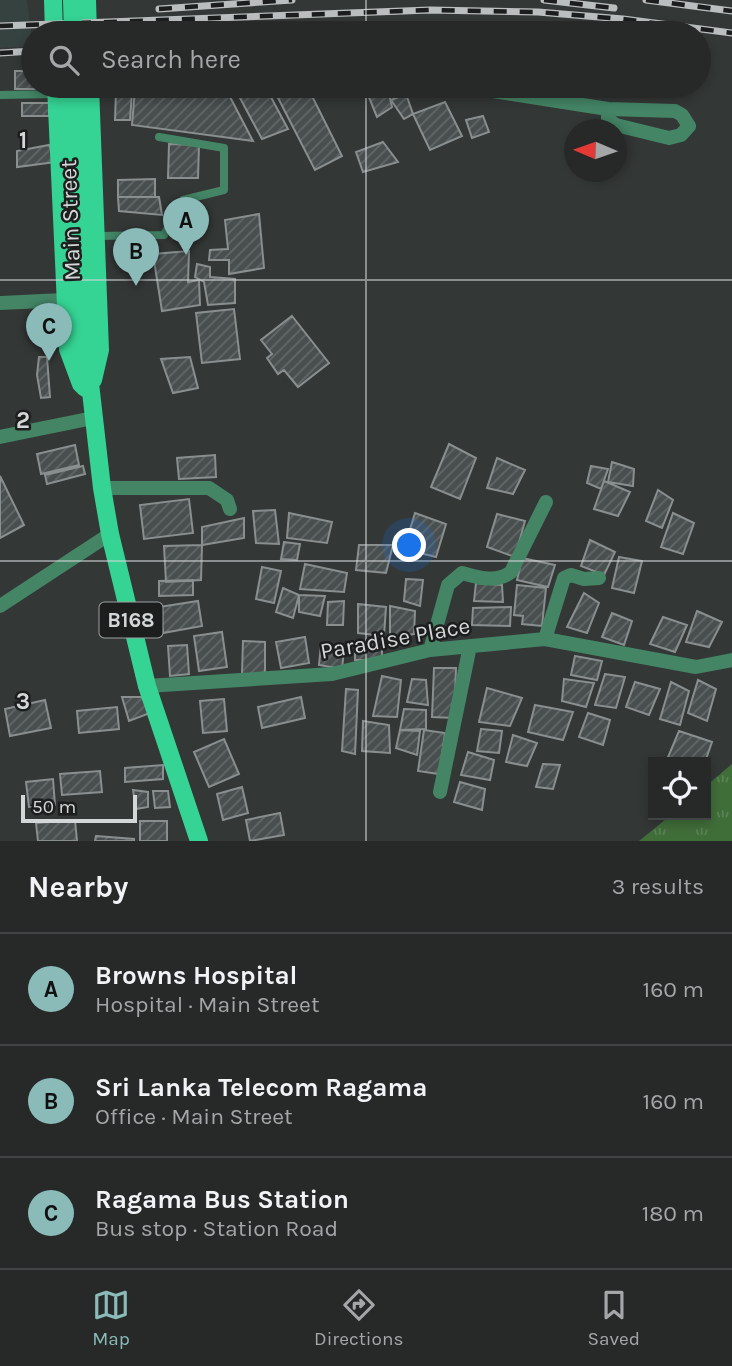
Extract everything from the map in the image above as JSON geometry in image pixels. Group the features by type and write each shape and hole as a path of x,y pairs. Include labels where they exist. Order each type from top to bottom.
{"main road":[{"path":"53,0 54,21"},
{"path":"72,0 73,21"},
{"path":"87,0 88,21"},
{"name":"B168","path":"56,98 68,349 81,384 90,393"},
{"name":"B168","path":"74,98 80,277 102,488 110,534 147,687 199,841"},
{"name":"Main Street","path":"90,98 100,350 90,393"}],"street":[{"path":"535,98 608,110 675,111 682,115 689,126 681,135 668,138 616,125 608,120 608,110"},
{"path":"0,303 64,300"},
{"path":"0,437 93,418"},
{"path":"102,488 209,488 226,500 230,509"},
{"path":"430,650 448,584 462,573 481,578 503,579 511,572 545,502"},
{"path":"0,606 110,534"},
{"path":"545,639 564,578 571,575 584,579 599,578"},
{"name":"Paradise Place","path":"147,687 332,674 430,650 545,639 696,667 732,660"},
{"path":"440,792 470,646"}],"lane":[{"path":"0,96 21,94"},
{"path":"95,236 164,235 183,201 224,190 224,148 159,136"}],"shaded area":[{"path":"0,0 27,0 30,21 21,21 21,47 0,48"}],"green space":[{"path":"732,764 732,841 639,841 665,820 711,820 711,782"}],"building":[{"path":"15,71 21,71 21,89 15,89"},
{"path":"116,98 132,98 130,120 115,120"},
{"path":"134,98 231,98 253,141 132,125"},
{"path":"240,98 271,98 288,129 262,139"},
{"path":"278,98 313,98 342,156 315,170"},
{"path":"369,98 390,98 392,107 377,117"},
{"path":"407,98 413,114 404,119 391,100"},
{"path":"445,102 462,136 430,150 413,114"},
{"path":"22,103 49,103 49,116 22,116"},
{"path":"483,116 489,132 472,138 466,120"},
{"path":"383,142 398,162 363,172 356,152"},
{"path":"169,144 199,145 198,178 168,178"},
{"path":"49,145 56,162 17,167 17,151"},
{"path":"155,179 155,197 118,197 118,180"},
{"path":"118,197 159,197 162,215 119,211"},
{"path":"259,214 264,268 229,274 229,260 209,260 210,250 228,249 225,220"},
{"path":"189,251 188,282 199,280 200,305 162,311 153,254"},
{"path":"197,264 210,267 210,277 235,279 235,303 208,305 204,282 195,277"},
{"path":"234,309 240,359 202,363 196,313"},
{"path":"292,316 329,363 298,387 284,370 278,374 267,358 272,354 261,340"},
{"path":"39,357 47,357 50,397 41,398 37,375"},
{"path":"190,357 198,388 173,393 161,359"},
{"path":"449,444 476,458 460,499 431,487"},
{"path":"75,445 79,465 41,474 37,454"},
{"path":"215,455 216,477 179,479 177,458"},
{"path":"497,458 525,470 513,494 487,488"},
{"path":"612,462 634,469 633,486 608,482"},
{"path":"83,466 85,474 47,484 45,475"},
{"path":"591,466 608,469 601,489 587,483"},
{"path":"0,476 24,525 0,538"},
{"path":"604,481 630,492 618,516 594,509"},
{"path":"658,490 673,500 662,528 646,521"},
{"path":"189,499 193,533 144,539 140,505"},
{"path":"275,510 279,544 256,543 253,511"},
{"path":"289,513 332,522 327,543 287,538"},
{"path":"415,513 446,524 436,557 404,549"},
{"path":"673,513 694,523 683,554 661,547"},
{"path":"497,514 525,521 515,557 487,547"},
{"path":"244,518 244,538 202,545 202,527"},
{"path":"590,540 615,552 604,575 581,566"},
{"path":"284,542 300,544 297,560 281,559"},
{"path":"202,545 201,580 166,582 164,546"},
{"path":"359,545 393,545 386,573 356,570"},
{"path":"619,557 642,561 634,593 612,588"},
{"path":"522,558 555,565 548,587 517,580"},
{"path":"305,564 347,573 344,592 300,589"},
{"path":"262,567 281,571 274,603 256,599"},
{"path":"406,579 423,580 420,606 404,601"},
{"path":"193,580 193,595 159,596 159,581"},
{"path":"476,583 502,585 503,602 474,601"},
{"path":"517,585 546,588 542,626 522,624 523,616 514,615"},
{"path":"283,588 299,595 293,618 276,612"},
{"path":"584,593 599,603 587,633 567,627"},
{"path":"299,595 325,596 320,616 299,612"},
{"path":"198,601 202,626 163,633 159,607"},
{"path":"344,601 343,625 327,625 328,602"},
{"path":"358,604 386,607 384,636 358,633"},
{"path":"390,606 415,611 414,634 390,637"},
{"path":"511,607 510,626 472,625 473,608"},
{"path":"697,611 722,622 709,647 686,642"},
{"path":"612,613 632,621 624,645 602,637"},
{"path":"663,617 687,625 675,652 650,644"},
{"path":"222,632 227,667 199,671 194,636"},
{"path":"305,637 309,663 281,668 276,642"},
{"path":"243,641 265,642 265,675 242,674"},
{"path":"355,641 382,641 382,660 355,660"},
{"path":"187,645 189,674 170,676 168,646"},
{"path":"321,645 344,649 342,669 319,665"},
{"path":"575,656 602,661 597,680 571,675"},
{"path":"434,668 456,668 454,718 432,717"},
{"path":"605,674 625,677 616,708 595,705"},
{"path":"382,676 401,680 397,717 373,716"},
{"path":"412,679 426,680 428,705 407,702"},
{"path":"564,679 594,683 586,707 562,701"},
{"path":"698,680 716,689 707,721 688,713"},
{"path":"635,682 660,689 649,715 626,707"},
{"path":"671,682 689,691 680,725 660,719"},
{"path":"487,688 522,698 510,726 479,722"},
{"path":"346,689 358,690 355,754 342,751"},
{"path":"122,697 142,697 150,713 129,721"},
{"path":"301,697 305,718 262,728 258,707"},
{"path":"224,699 227,731 203,733 200,701"},
{"path":"45,700 51,728 10,736 5,709"},
{"path":"535,705 573,712 563,740 528,732"},
{"path":"117,707 119,729 79,733 77,711"},
{"path":"404,709 426,710 426,729 400,730"},
{"path":"588,713 610,720 603,745 579,737"},
{"path":"363,721 389,725 390,753 362,751"},
{"path":"481,729 502,731 499,753 477,751"},
{"path":"400,730 420,731 417,755 396,748"},
{"path":"424,730 445,733 439,774 418,771"},
{"path":"679,731 712,742 707,757 668,757"},
{"path":"513,735 537,743 527,766 506,762"},
{"path":"224,739 239,774 209,787 194,752"},
{"path":"468,752 494,760 490,780 461,775"},
{"path":"543,764 560,765 553,789 536,787"},
{"path":"163,765 163,779 125,782 125,768"},
{"path":"100,771 102,792 62,795 60,774"},
{"path":"53,779 55,805 29,807 26,782"},
{"path":"460,782 485,789 482,810 454,802"},
{"path":"242,787 248,813 223,820 217,794"},
{"path":"133,790 148,792 148,807 136,809"},
{"path":"153,791 168,791 170,807 155,808"},
{"path":"280,813 284,835 250,841 246,820"},
{"path":"75,820 77,841 38,841 36,823"},
{"path":"140,821 167,821 167,841 140,841"},
{"path":"96,836 134,839 134,841 95,841"}],"railway":[{"path":"159,9 292,0"},
{"path":"544,0 614,8"},
{"path":"646,0 732,11"},
{"path":"134,21 430,10 538,12 639,21"},
{"path":"0,26 21,25"},
{"path":"711,30 732,33"},
{"path":"0,53 21,52"}],"place":[{"name":"Browns Hospital","path":"186,255"},
{"name":"Sri Lanka Telecom Ragama","path":"136,286"},
{"name":"Ragama Bus Station","path":"49,361"}]}
